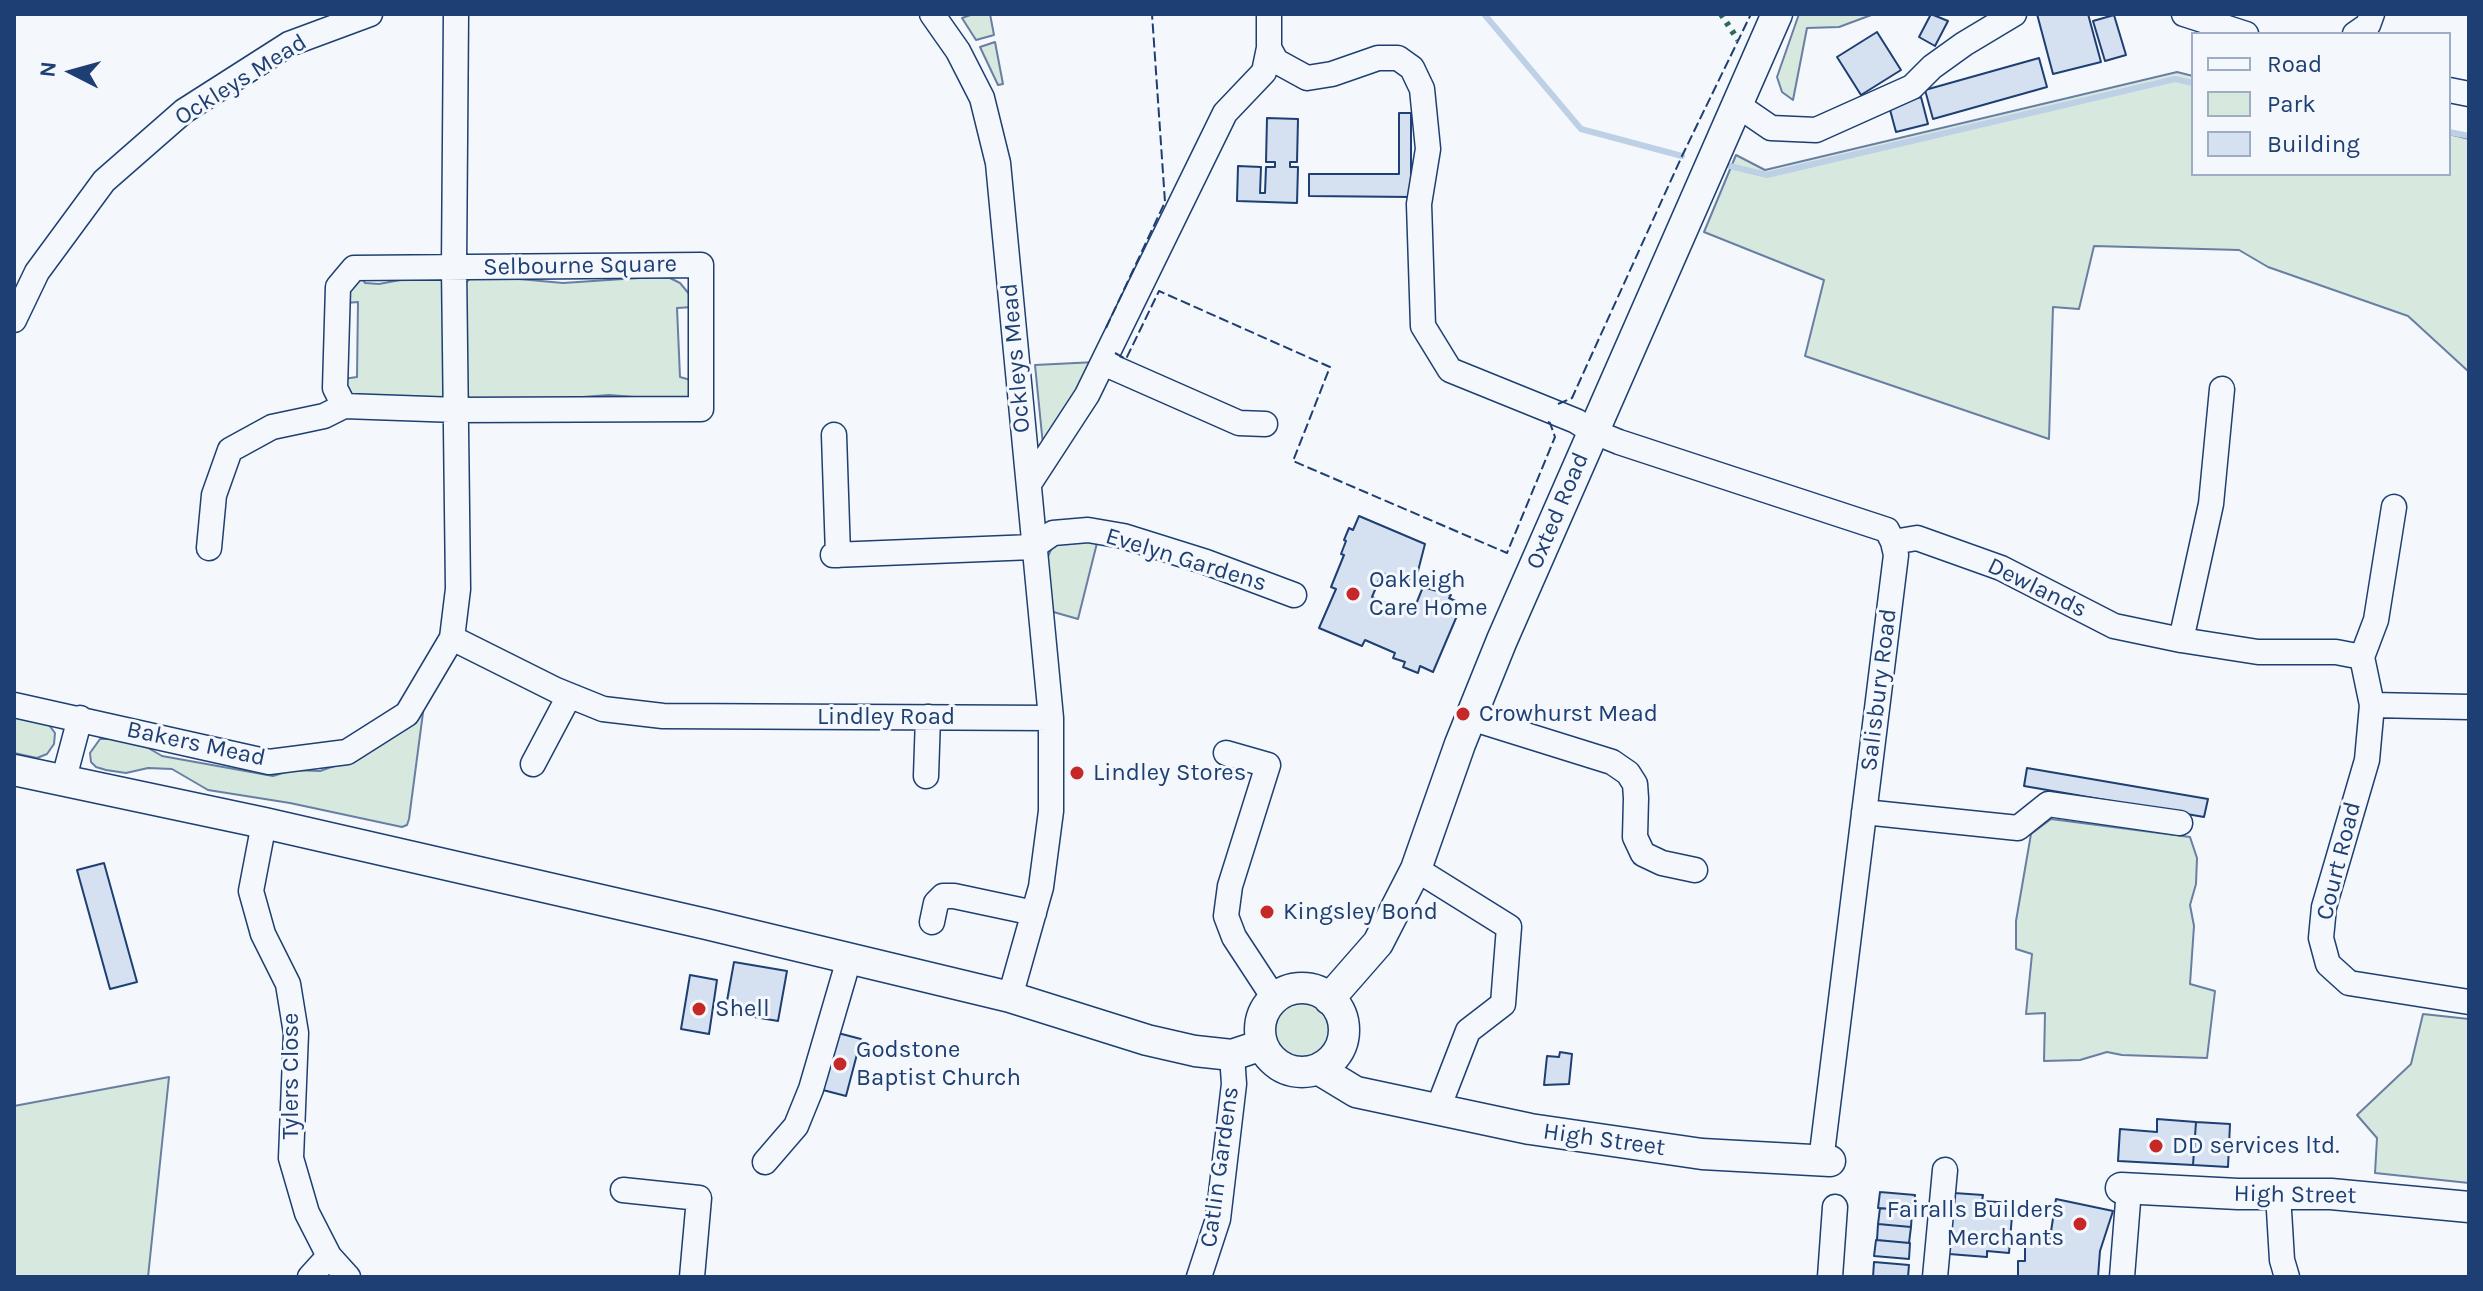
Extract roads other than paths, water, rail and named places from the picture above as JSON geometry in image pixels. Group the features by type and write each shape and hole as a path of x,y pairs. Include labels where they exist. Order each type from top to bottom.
{"main road":[{"name":"Oxted Road","path":"1329,999 1378,943 1416,869 1471,718 1592,431 1777,14"},
{"path":"14,770 264,823 1010,997 1147,1040 1195,1051 1232,1055 1262,1045"},
{"path":"1304,988 1314,990 1336,1005 1343,1023 1342,1042 1337,1053 1318,1069 1306,1072 1289,1070 1275,1062 1262,1045 1261,1022 1274,998 1304,988"},
{"path":"1342,1042 1382,1096"},
{"name":"High Street","path":"1318,1069 1356,1092 1530,1129 1702,1154 1826,1161"},
{"name":"High Street","path":"2125,1189 2331,1194 2462,1210"}],"street":[{"name":"Ockleys Mead","path":"14,320 37,272 104,181 172,121 289,44 370,14"},
{"name":"Selbourne Square","path":"452,638 458,589 454,267 456,14"},
{"name":"Ockleys Mead","path":"932,14 958,51 982,98 998,163 1051,718"},
{"path":"1029,484 1087,395 1225,113 1264,72 1269,48 1269,14"},
{"path":"1736,104 1771,128 1816,130 1912,87 1932,67 1964,44 2014,14"},
{"path":"2184,14 2240,32"},
{"path":"2358,32 2368,25 2372,14"},
{"path":"1269,48 1276,61 1307,78 1332,74 1378,58 1398,58 1412,68 1422,89 1428,149 1419,204 1423,326 1450,370 1576,421 1592,431 1887,530 1893,542"},
{"name":"Selbourne Square","path":"701,265 701,409 457,410 344,406 335,388 338,287 354,268 454,267 701,265"},
{"path":"1103,363 1239,423 1265,424"},
{"path":"2181,640 2211,504 2222,389"},
{"path":"209,548 214,495 230,450 272,427 324,416 344,406"},
{"path":"834,435 836,555 1033,547"},
{"path":"2394,507 2376,620 2362,657 2372,705 2469,707"},
{"name":"Evelyn Gardens","path":"1033,547 1053,533 1088,530 1123,536 1206,562 1294,595"},
{"name":"Dewlands","path":"1893,542 1917,538 2001,568 2114,626 2258,652 2336,652 2362,657"},
{"name":"Salisbury Road","path":"1826,1161 1896,555 1893,542"},
{"name":"Lindley Road","path":"452,638 569,696 603,709 663,716 1051,718"},
{"name":"Bakers Mead","path":"14,705 269,762 347,752 407,714 452,638"},
{"path":"533,764 569,696"},
{"name":"Court Road","path":"2372,705 2367,760 2324,907 2321,938 2328,964 2349,983 2469,1002"},
{"path":"926,776 928,717"},
{"path":"63,782 80,718"},
{"path":"1010,997 1041,887 1051,811 1051,718"},
{"path":"1471,718 1612,762 1628,773 1635,784 1635,837 1643,854 1662,863 1695,870"},
{"path":"1226,753 1268,765 1230,886 1226,916 1234,937 1274,998"},
{"path":"1864,812 2018,828 2048,804 2180,823"},
{"name":"Tylers Close","path":"264,823 251,891 263,934 288,984 296,1033 291,1158 307,1213 329,1256 348,1277"},
{"path":"1416,869 1509,927 1503,1004 1468,1031 1437,1111"},
{"path":"932,922 936,903 943,896 1034,913"},
{"path":"765,1162 796,1126 815,1077 849,959"},
{"name":"Catlin Gardens","path":"1198,1277 1218,1219 1234,1084 1232,1055"},
{"path":"1935,1277 1945,1170"},
{"path":"2122,1277 2125,1189"},
{"path":"623,1190 699,1198 692,1277"},
{"path":"2278,1194 2282,1260 2287,1277"},
{"path":"1830,1277 1835,1207"},
{"path":"310,1277 329,1256"}],"waterway":[{"path":"1484,14 1581,129 1682,156"},
{"path":"1730,166 1767,175 2175,79 2191,83"},
{"path":"2451,132 2469,136"}],"place":[{"name":"Oakleigh Care Home","path":"1353,594"},
{"name":"Crowhurst Mead","path":"1463,714"},
{"name":"Lindley Stores","path":"1077,773"},
{"name":"Kingsley Bond","path":"1267,912"},
{"name":"Shell","path":"699,1009"},
{"name":"Godstone Baptist Church","path":"840,1064"},
{"name":"DD services ltd.","path":"2156,1146"},
{"name":"Fairalls Builders Merchants","path":"2080,1224"}]}
